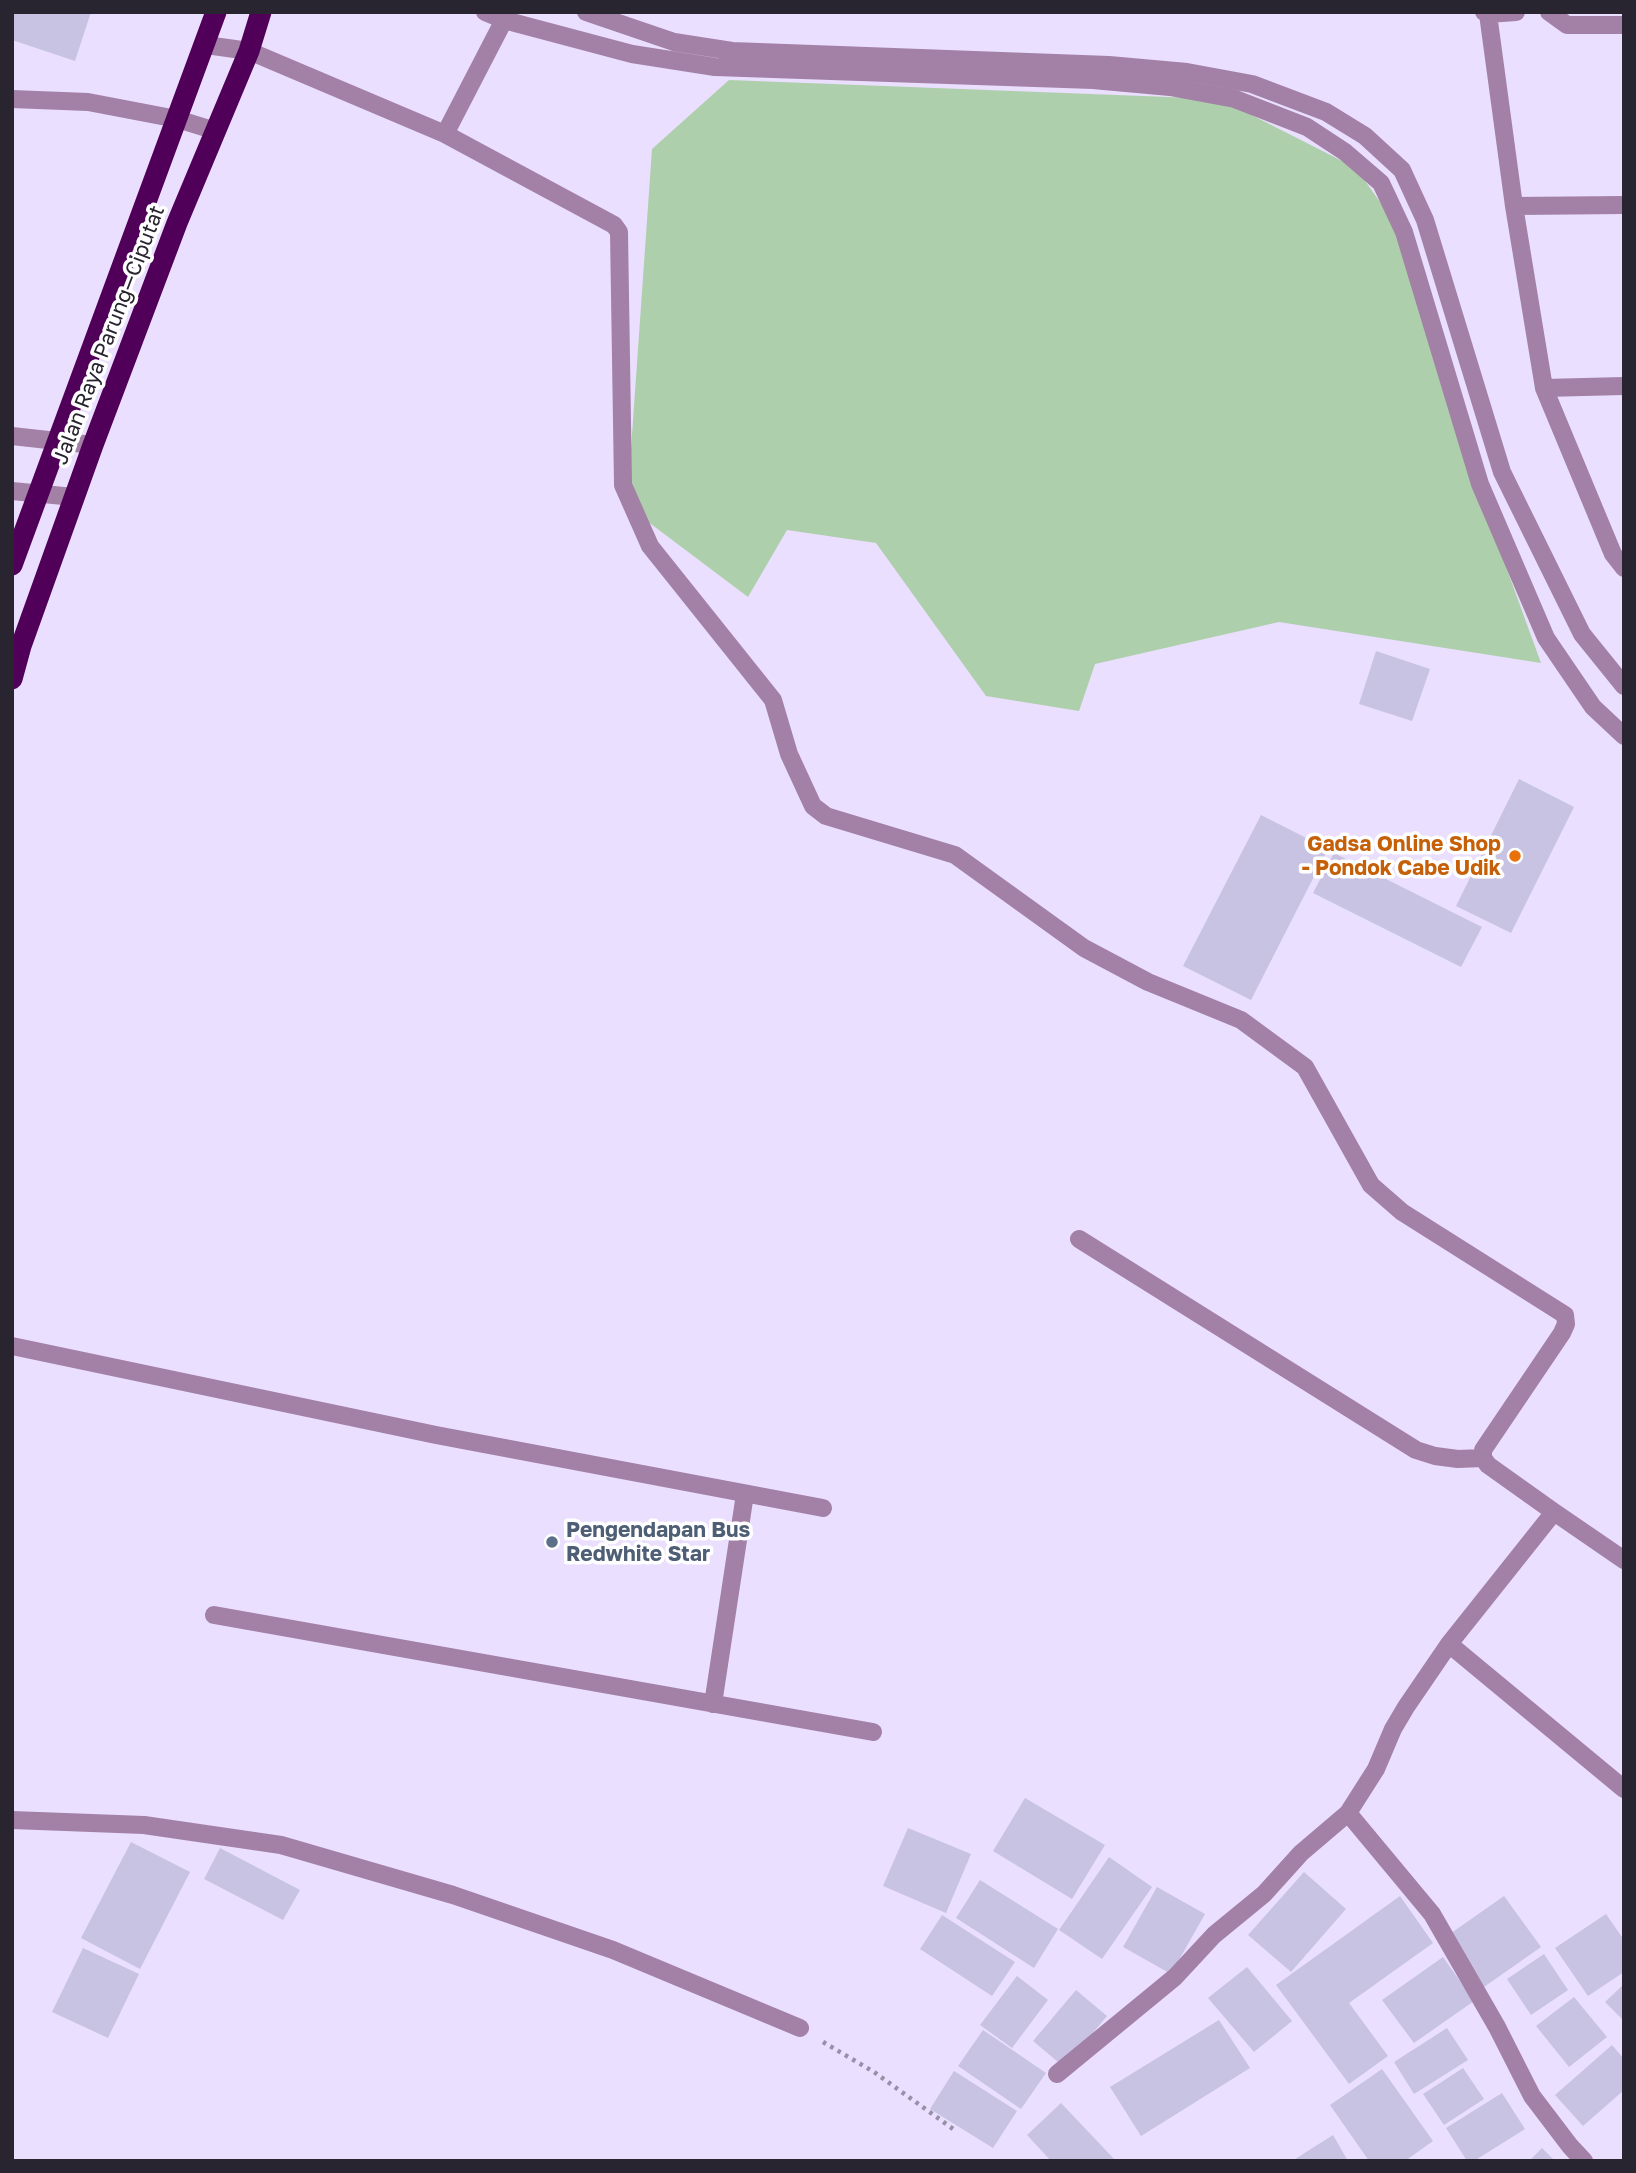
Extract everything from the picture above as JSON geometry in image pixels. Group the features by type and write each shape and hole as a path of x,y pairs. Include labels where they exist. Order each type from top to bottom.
{"highway":[{"name":"Jalan Raya Parung—Ciputat","path":"12,565 216,12"},
{"name":"Jalan Raya Parung—Ciputat","path":"12,679 21,646 93,445 177,223 249,51 261,12"}],"street":[{"path":"485,12 504,20 632,54 715,67 1093,80 1170,87 1235,99 1307,127 1345,152 1381,183 1404,232 1480,484 1546,639 1593,707 1624,736"},
{"path":"586,12 674,42 732,51 1109,65 1187,72 1252,84 1326,112 1355,130 1402,170 1425,220 1502,472 1582,634 1624,686"},
{"path":"1516,12 1486,13 1544,388 1620,559"},
{"path":"1549,12 1567,25 1624,25"},
{"path":"445,134 504,20"},
{"path":"206,45 249,51 445,134 614,225 619,232 623,485 650,546 773,700 789,754 813,806 826,816 956,855 1084,948 1148,982 1241,1020 1306,1067 1371,1185 1402,1212 1565,1315 1566,1324 1562,1333 1483,1450 1483,1458 1488,1465 1554,1513 1624,1560"},
{"path":"12,99 88,102 177,119 216,131"},
{"path":"1514,206 1624,205"},
{"path":"1544,388 1624,386"},
{"path":"12,436 93,445"},
{"path":"12,491 74,497"},
{"path":"1079,1238 1416,1450 1458,1460 1483,1458"},
{"path":"12,1346 436,1435 822,1508"},
{"path":"713,1704 746,1493"},
{"path":"1057,2074 1175,1977 1214,1935 1264,1894 1301,1853 1348,1813 1376,1769 1392,1730 1449,1644 1554,1513"},
{"path":"214,1615 873,1732"},
{"path":"1449,1644 1624,1789"},
{"path":"1348,1813 1432,1914 1497,2027 1532,2096 1584,2161"},
{"path":"12,1820 144,1825 281,1844 453,1895 613,1950 800,2028"}],"path":[{"path":"800,2028 874,2072 956,2132"}],"green space":[{"path":"729,80 1220,99 1356,168 1392,219 1477,487 1541,663 1279,622 1095,664 1079,711 986,696 876,543 787,530 748,597 627,506 652,149"}],"building":[{"path":"12,12 91,12 75,61 12,40"},
{"path":"1376,651 1430,669 1412,721 1359,704"},
{"name":"Gadsa Online Shop - Pondok Cabe Udik","path":"1519,779 1574,807 1511,933 1456,906"},
{"path":"1261,815 1328,849 1251,1000 1183,966"},
{"path":"1334,853 1482,927 1461,967 1313,893"},
{"path":"1025,1798 1105,1845 1072,1899 993,1851"},
{"path":"908,1828 971,1854 946,1913 883,1886"},
{"path":"131,1842 190,1872 140,1969 81,1938"},
{"path":"220,1848 300,1890 283,1920 204,1879"},
{"path":"1109,1857 1152,1887 1102,1959 1059,1930"},
{"path":"1304,1872 1346,1909 1291,1972 1248,1935"},
{"path":"980,1880 1058,1929 1034,1968 956,1918"},
{"path":"1157,1887 1205,1914 1171,1974 1123,1947"},
{"path":"1400,1896 1433,1943 1349,2003 1388,2056 1349,2084 1276,1985"},
{"path":"1504,1896 1541,1947 1484,1987 1447,1936"},
{"path":"1606,1914 1624,1940 1624,1972 1588,1996 1555,1948"},
{"path":"942,1915 1015,1962 992,1996 920,1949"},
{"path":"83,1948 139,1974 108,2038 52,2012"},
{"path":"1544,1954 1568,1990 1531,2015 1507,1979"},
{"path":"1443,1957 1474,2001 1414,2043 1382,2000"},
{"path":"1247,1967 1292,2021 1254,2052 1208,1998"},
{"path":"1017,1976 1048,2000 1012,2048 980,2025"},
{"path":"1624,1984 1624,2021 1605,2002"},
{"path":"1076,1990 1107,2016 1064,2067 1033,2041"},
{"path":"1574,1997 1607,2037 1569,2067 1536,2026"},
{"path":"1219,2020 1250,2068 1141,2136 1110,2087"},
{"path":"1447,2028 1468,2060 1414,2094 1394,2062"},
{"path":"983,2030 1046,2073 1021,2109 958,2066"},
{"path":"1612,2045 1624,2059 1624,2090 1583,2126 1555,2095"},
{"path":"1463,2068 1484,2099 1444,2125 1423,2094"},
{"path":"1382,2069 1433,2141 1405,2161 1369,2161 1330,2105"},
{"path":"954,2071 1017,2111 993,2148 930,2109"},
{"path":"1502,2093 1525,2129 1474,2161 1467,2161 1446,2128"},
{"path":"1061,2103 1116,2161 1051,2161 1027,2135"},
{"path":"1333,2135 1348,2161 1292,2161"},
{"path":"1542,2148 1555,2161 1529,2161"}],"place":[{"name":"Gadsa Online Shop - Pondok Cabe Udik","path":"1515,856"},
{"name":"Pengendapan Bus Redwhite Star","path":"552,1542"}]}
